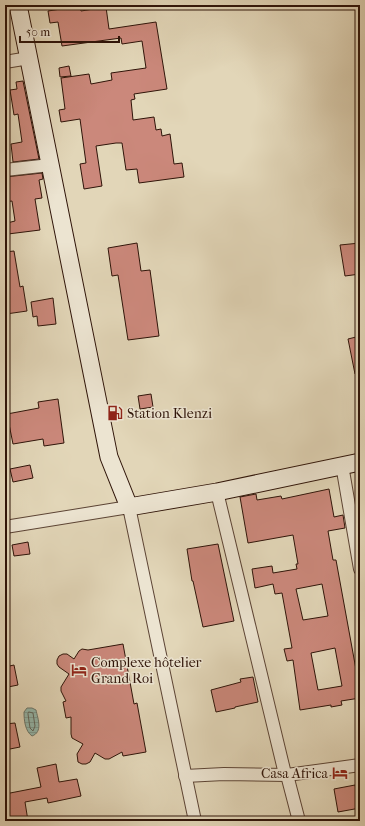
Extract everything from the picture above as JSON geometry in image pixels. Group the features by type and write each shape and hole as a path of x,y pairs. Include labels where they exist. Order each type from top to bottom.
{"street":[{"path":"18,5 109,457 129,507 195,821"},
{"path":"5,62 29,58"},
{"path":"5,170 50,165"},
{"path":"5,527 216,492 360,462"},
{"path":"342,465 360,569"},
{"path":"216,492 286,775 299,821"},
{"path":"185,776 224,774 286,775 360,765"}],"water":[{"path":"27,708 36,710 39,721 38,732 32,736 26,728 24,712"}],"building":[{"path":"80,6 81,11 106,7 109,29 156,22 167,89 134,94 135,99 131,100 133,120 154,117 156,130 161,129 162,136 170,134 174,164 182,163 184,177 139,183 137,169 126,170 122,143 116,143 96,146 102,186 84,189 80,164 86,163 80,119 61,122 59,110 65,109 61,78 89,74 91,84 112,80 111,73 146,68 142,41 122,44 121,38 62,46 58,22 50,23 48,11"},
{"path":"69,66 71,76 60,77 59,68"},
{"path":"23,81 39,159 13,162 11,144 22,142 18,114 14,115 10,90 17,89 16,82"},
{"path":"42,173 43,179 39,180 42,198 35,199 40,230 8,234 7,223 15,221 12,201 5,202 5,177"},
{"path":"137,243 141,271 150,270 159,336 128,340 118,275 112,276 108,248"},
{"path":"360,243 360,274 345,276 340,245"},
{"path":"14,251 20,287 23,286 27,311 6,314 5,252"},
{"path":"53,298 56,324 38,326 37,316 33,317 31,302"},
{"path":"360,336 360,373 355,374 348,339"},
{"path":"151,394 153,407 140,409 138,396"},
{"path":"58,399 64,443 44,446 43,439 13,444 7,414 39,408 38,402"},
{"path":"30,465 33,478 13,482 10,469"},
{"path":"329,489 334,517 343,515 345,528 328,531 333,560 336,560 357,675 360,675 360,698 341,701 342,705 331,707 331,705 300,710 293,660 287,661 284,649 292,648 282,593 275,594 273,584 255,588 252,569 272,566 273,573 297,569 296,564 298,564 293,535 248,543 240,497 256,494 257,500 281,496 282,499","holes":["322,584 328,616 303,620 296,589","335,648 342,686 318,690 311,653"]},
{"path":"28,542 30,554 14,556 12,545"},
{"path":"218,544 234,621 203,627 192,581 187,549"},
{"path":"123,644 134,704 137,703 146,752 123,756 122,752 109,759 105,759 95,753 90,762 82,764 78,762 77,754 83,744 72,738 71,717 66,718 63,702 66,701 61,691 61,687 69,674 59,667 57,660 59,656 63,654 67,654 74,659 82,649 88,650"},
{"path":"14,665 18,685 8,687 5,667"},
{"path":"253,677 258,702 216,712 211,690 241,682 240,679"},
{"path":"15,723 20,747 5,750 5,724"},
{"path":"56,764 59,782 77,779 81,796 48,803 47,798 25,802 28,821 5,821 5,794 41,787 37,768"},
{"path":"355,785 356,789 360,788 360,808 338,812 334,789"}],"place":[{"name":"Station Klenzi","path":"115,413"},
{"name":"Complexe hôtelier Grand Roi","path":"79,670"},
{"name":"Casa Africa","path":"340,773"}]}
